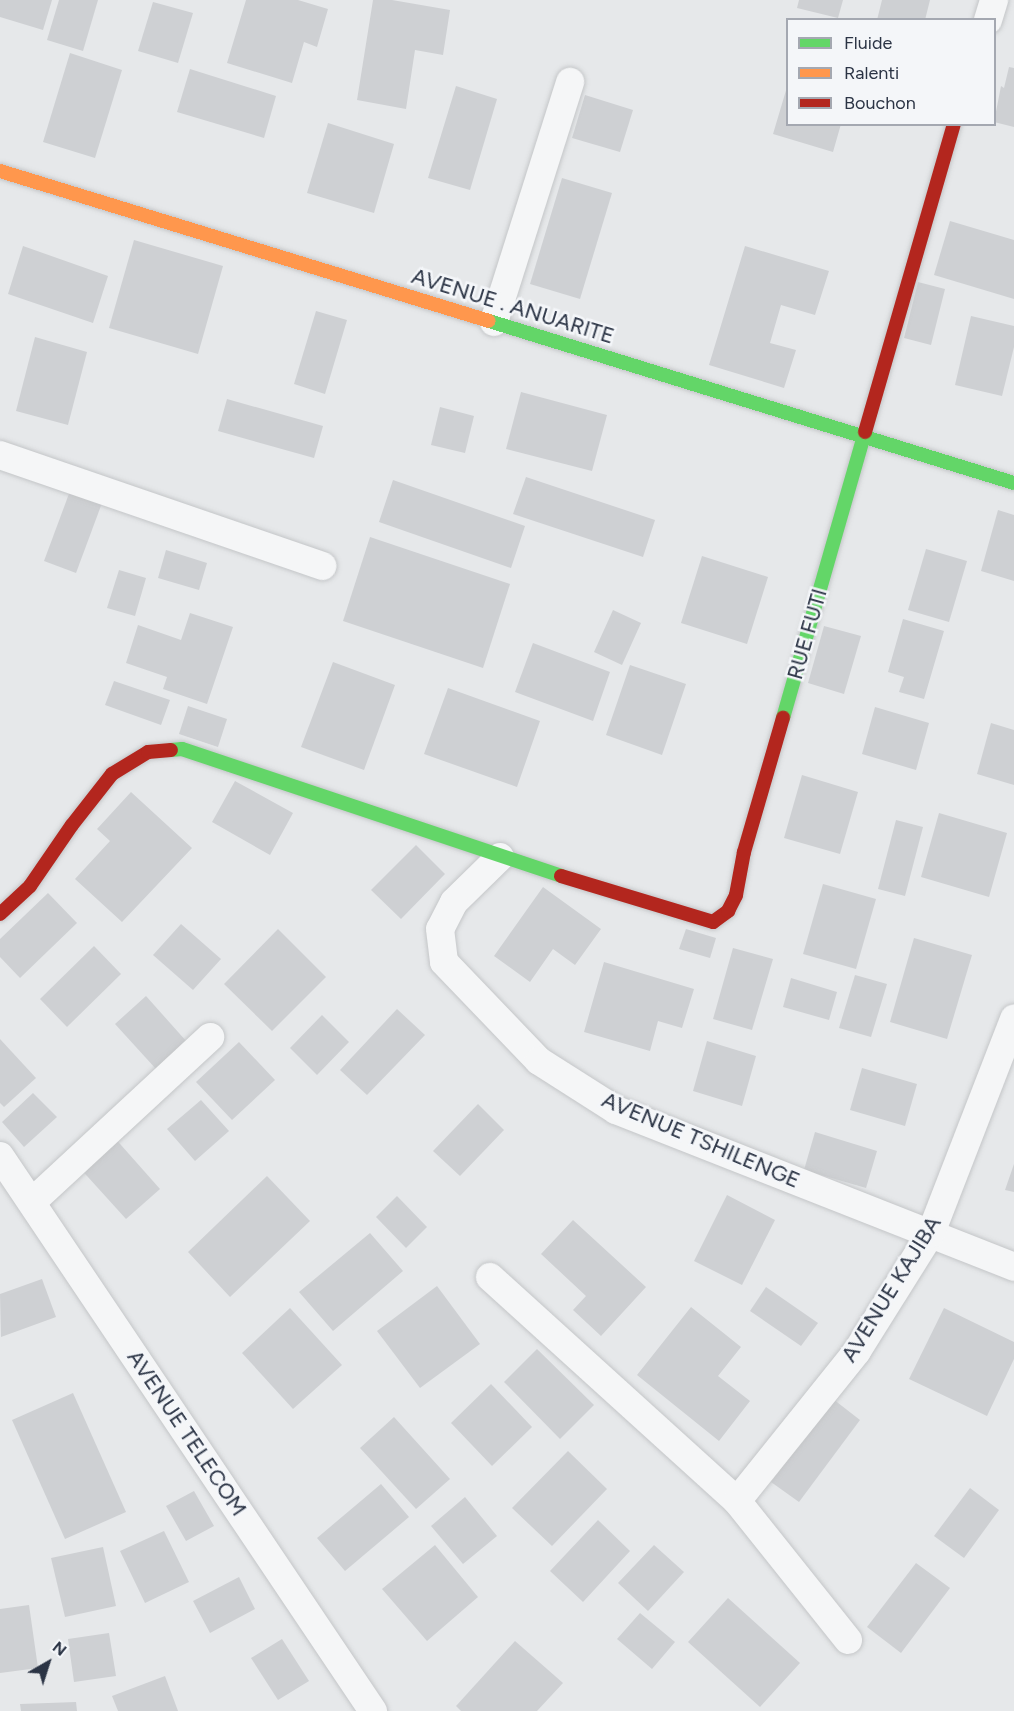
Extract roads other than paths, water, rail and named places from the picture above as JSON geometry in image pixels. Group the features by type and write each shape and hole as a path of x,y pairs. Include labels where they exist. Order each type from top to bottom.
{"street":[{"path":"989,18 994,0"},
{"path":"494,322 570,82"},
{"name":"RUE FUTI","path":"500,857 713,922 728,911 736,895 744,852 862,435 953,126"},
{"name":"AVENUE . ANUARITE","path":"0,171 1014,483"},
{"path":"0,455 322,566"},
{"path":"0,914 30,886 111,774 148,752 182,749 500,857"},
{"name":"AVENUE TSHILENGE","path":"500,857 454,902 440,929 444,962 540,1061 616,1110 1014,1266"},
{"name":"AVENUE KAJIBA","path":"737,1501 856,1351 931,1233 1014,1019"},
{"path":"32,1202 210,1037"},
{"name":"AVENUE TELECOM","path":"0,1155 373,1711"},
{"path":"490,1277 737,1501 848,1640"}]}
